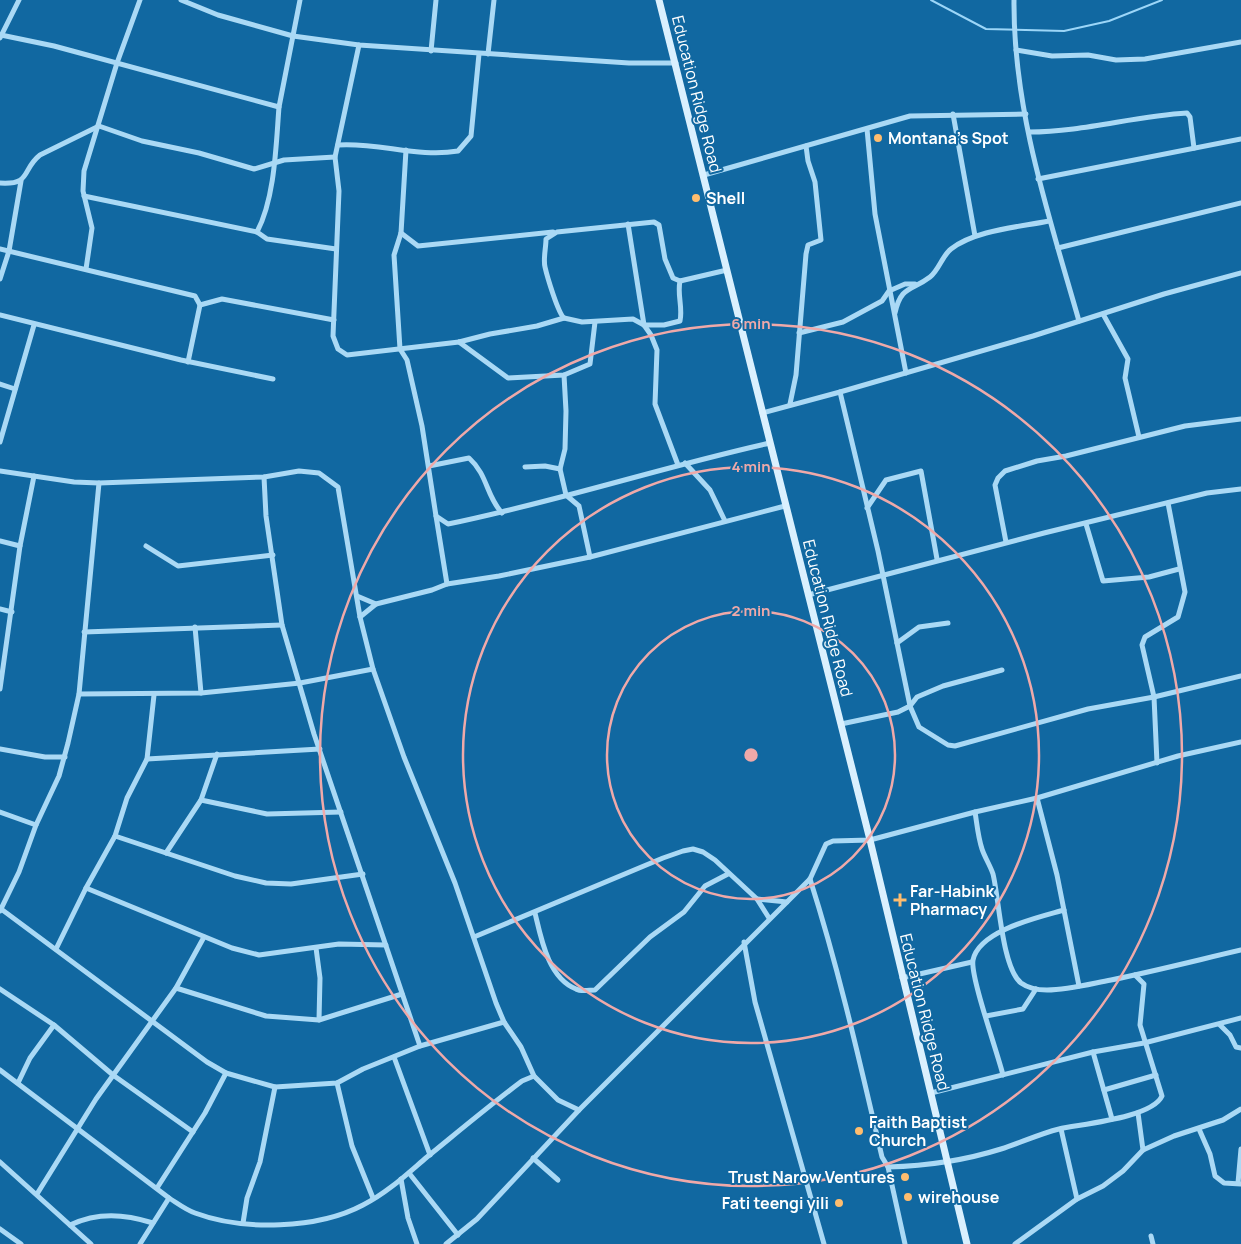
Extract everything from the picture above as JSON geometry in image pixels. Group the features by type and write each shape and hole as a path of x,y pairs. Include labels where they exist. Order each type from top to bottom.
{"main road":[{"name":"Education Ridge Road","path":"659,0 870,840 931,1093 945,1160 967,1244"}],"street":[{"path":"19,0 1,37 54,46 279,107"},
{"path":"86,269 92,228 84,196 84,172 117,63 140,0"},
{"path":"180,0 218,15 293,36 359,45 629,63 676,63"},
{"path":"256,232 262,222 274,162 279,107 300,0"},
{"path":"431,51 436,0"},
{"path":"488,54 494,0"},
{"path":"1014,0 1016,50 1038,179 1079,321"},
{"path":"1016,50 1052,56 1088,55 1116,60 1145,59 1241,42"},
{"path":"359,45 335,157 339,191 333,336 338,349 347,355 459,342 490,334 531,328 564,318 595,322 622,318 633,319 644,325 664,325 680,320 682,313 678,289 680,281"},
{"path":"338,144 356,143 445,154 458,151 471,136 479,54"},
{"path":"1029,132 1071,131 1111,123 1187,113 1190,117 1194,148"},
{"path":"953,114 975,236"},
{"path":"704,175 910,116 1026,114"},
{"path":"0,279 9,251 21,181 34,160 40,155 99,126 142,141 199,153 242,167 259,168 274,162 335,157"},
{"path":"866,129 875,214 906,373"},
{"path":"1038,179 1241,139"},
{"path":"790,404 796,375 806,254 808,245 812,242 820,242 821,236 815,182 808,161 806,146"},
{"path":"406,150 401,233 399,244 394,254 400,349 407,360 429,466 447,584"},
{"path":"0,183 12,184 21,181"},
{"path":"84,196 256,232 267,239 336,249"},
{"path":"1058,248 1241,203"},
{"path":"894,316 900,296 933,274 948,251 975,236 1049,221"},
{"path":"401,233 418,246 628,224 657,223 663,236 669,270 673,278 680,281 727,270"},
{"path":"628,224 644,325 651,335 657,350 656,404 678,465"},
{"path":"557,232 546,239 544,266 553,288 558,311 564,318"},
{"path":"0,249 195,296 200,305 188,362"},
{"path":"762,413 906,373 1164,294 1241,273"},
{"path":"799,333 843,322 882,301 889,291 905,284 916,284"},
{"path":"200,305 208,301 222,299 334,320"},
{"path":"1102,314 1128,359 1124,378 1139,437"},
{"path":"0,315 188,362 273,379"},
{"path":"459,342 508,378 564,375 590,364 595,322"},
{"path":"0,442 34,325"},
{"path":"564,375 565,449 560,469 566,495 579,506 590,557"},
{"path":"0,384 15,389"},
{"path":"840,392 878,551 910,706 919,727 948,745 955,746 1088,709 1154,697 1241,676"},
{"path":"1006,542 995,485 998,478 1005,471 1037,461 1066,456 1185,426 1241,419"},
{"path":"436,516 448,524 502,513 685,463 770,443"},
{"path":"429,466 469,458 483,472 494,504 502,513"},
{"path":"685,463 710,490 725,521"},
{"path":"525,467 545,466 560,469"},
{"path":"0,471 74,482 99,483 264,477 300,472 318,473 338,487 360,617 373,669 404,757 474,937 504,1022 520,1047 534,1076 558,1100 580,1110"},
{"path":"867,508 886,480 921,471 937,560"},
{"path":"0,690 20,546 34,476"},
{"path":"264,477 266,516 282,625 340,812 420,1046"},
{"path":"99,483 79,694 64,757 48,803 36,825 19,872 0,910 56,949 96,982 207,1062 226,1073 275,1087 337,1083 420,1046 504,1022"},
{"path":"808,595 882,577 1006,542 1207,493 1241,489"},
{"path":"1157,763 1154,697 1142,645 1145,637 1178,617 1185,592 1179,569 1168,503"},
{"path":"360,617 376,604 432,590 447,584 499,576 590,557 785,506"},
{"path":"1086,524 1103,581 1149,577 1179,569"},
{"path":"0,541 20,546"},
{"path":"146,546 178,566 273,555"},
{"path":"356,596 376,604"},
{"path":"0,609 12,612"},
{"path":"897,643 919,627 948,623"},
{"path":"84,632 282,625"},
{"path":"194,627 201,693"},
{"path":"79,694 154,695 201,693 300,683 373,669"},
{"path":"841,724 898,712 910,706 917,697 943,686 1002,670"},
{"path":"56,949 86,888 115,836 127,798 147,759 154,695"},
{"path":"446,1244 477,1219 533,1158 744,942 810,879 826,844 870,840 975,812 1037,798 1157,763 1241,742"},
{"path":"0,749 39,756 64,757"},
{"path":"147,759 320,749"},
{"path":"166,853 201,800 217,754"},
{"path":"1037,798 1064,910 1079,986"},
{"path":"201,800 267,814 340,812"},
{"path":"0,812 36,825"},
{"path":"975,812 981,846 992,870 1002,932 1014,973 1022,983 1036,989 1047,990 1079,986 1152,972 1241,950"},
{"path":"115,836 235,876 266,883 300,883 362,874"},
{"path":"474,937 536,913 682,851 693,849 703,852 715,860 757,899 768,918"},
{"path":"536,913 544,946 555,971 577,990 595,990 650,937 684,912 705,886 728,874"},
{"path":"810,879 847,1009 882,1157 888,1167 905,1244"},
{"path":"86,888 204,937 259,955 339,944 386,945"},
{"path":"757,899 787,902"},
{"path":"1003,1076 972,962 978,949 1014,925 1064,910"},
{"path":"37,1194 77,1128 150,1022 176,988 204,937"},
{"path":"744,942 755,1002 824,1244"},
{"path":"316,948 320,978 319,1020"},
{"path":"902,978 972,962"},
{"path":"888,1167 945,1160 999,1150 1061,1129 1138,1112 1160,1100 1162,1096 1144,1043 1140,1025 1144,984 1152,972"},
{"path":"1135,975 1144,984"},
{"path":"176,988 266,1016 319,1020 402,994"},
{"path":"0,989 54,1025 113,1075 193,1132"},
{"path":"986,1016 1024,1009 1036,989"},
{"path":"931,1093 1093,1052 1144,1043 1220,1025 1241,1018"},
{"path":"18,1083 30,1058 54,1025"},
{"path":"1220,1025 1230,1035 1236,1047 1241,1048"},
{"path":"1093,1052 1112,1119"},
{"path":"394,1057 430,1155"},
{"path":"0,1070 169,1198 195,1213 243,1223 298,1223 340,1214 364,1205 401,1180 522,1080 534,1076"},
{"path":"157,1188 219,1090 226,1073"},
{"path":"1104,1090 1156,1075"},
{"path":"337,1083 352,1146 373,1198"},
{"path":"243,1223 247,1198 260,1162 275,1087"},
{"path":"1015,1244 1077,1198 1103,1186 1123,1171 1143,1150 1174,1136 1223,1120 1241,1109"},
{"path":"1138,1112 1143,1150"},
{"path":"1199,1128 1210,1154 1215,1176 1224,1183 1240,1184 1241,1149"},
{"path":"1061,1129 1077,1198"},
{"path":"533,1158 558,1180"},
{"path":"0,1162 91,1244"},
{"path":"409,1173 458,1235"},
{"path":"401,1180 408,1218 417,1244"},
{"path":"140,1244 169,1198"},
{"path":"70,1225 84,1219 101,1216 126,1216 153,1223"},
{"path":"0,1229 21,1244"},
{"path":"1151,1236 1153,1244"}],"waterway":[{"path":"931,0 986,29 1064,31 1109,21 1162,0"}],"place":[{"name":"Montana's Spot","path":"878,138"},
{"name":"Shell","path":"696,198"},
{"name":"Far-Habink Pharmacy","path":"900,900"},
{"name":"Faith Baptist Church","path":"859,1131"},
{"name":"Trust Narow Ventures","path":"905,1177"},
{"name":"wirehouse","path":"908,1197"},
{"name":"Fati teengi yili","path":"839,1203"}]}
